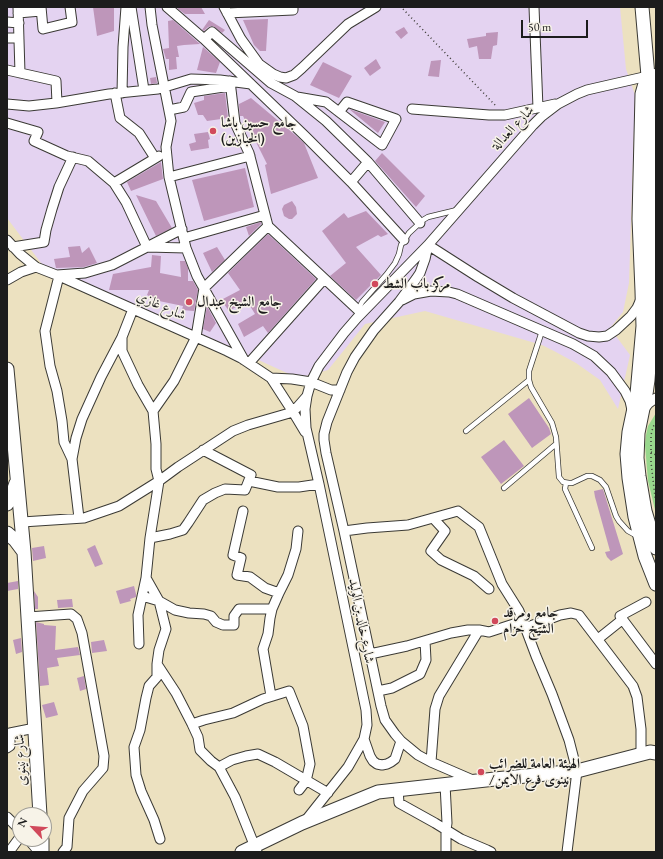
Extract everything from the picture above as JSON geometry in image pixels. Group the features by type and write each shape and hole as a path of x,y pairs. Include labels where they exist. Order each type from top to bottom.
{"main road":[{"path":"642,7 653,92 653,177 649,235 652,287 653,369 642,411 637,444 638,470 645,511 656,548"},
{"path":"644,30 656,44"},
{"path":"652,75 644,85 642,94 639,192 643,326 637,394 628,442 627,466 631,498 640,537 645,556 656,584"},
{"name":"شارع نينوى","path":"7,369 12,479 22,522 40,807"},
{"path":"7,504 11,497 12,479"},
{"path":"7,533 15,540 24,552"},
{"path":"242,852 256,849 305,821 378,792 577,771 651,750"}],"street":[{"path":"20,73 18,10 41,9 43,29 72,22 70,7"},
{"path":"126,7 119,93 120,118 140,134 155,158"},
{"path":"131,7 144,90"},
{"path":"150,7 152,25 169,110 170,121 166,147 169,176 186,248 204,288 246,362 324,279"},
{"path":"167,7 204,39 351,182 404,240"},
{"path":"292,7 293,10 226,10 241,39 259,64 280,78 286,78 294,75 348,24 376,7"},
{"path":"534,7 538,108"},
{"path":"7,22 19,22"},
{"path":"204,39 212,32 271,83 296,96 326,121 368,162 420,223"},
{"path":"7,38 19,38"},
{"path":"7,70 56,81 58,103"},
{"name":"شارع العدالة","path":"357,314 428,245 533,125 549,110 587,90 652,75"},
{"path":"7,104 29,106 58,103 119,93 158,89 191,79 220,80 230,84"},
{"path":"230,84 235,124 250,156 268,226 324,279 357,314"},
{"path":"169,110 184,107 191,92 230,84 251,84"},
{"path":"296,96 326,102 382,146 396,119 347,102 339,112"},
{"path":"412,109 505,115 558,104"},
{"path":"7,123 38,132 34,141 73,158 88,161 114,183 126,202 147,247"},
{"path":"114,183 167,152"},
{"path":"169,176 250,156"},
{"path":"10,243 44,242 46,230 59,187 73,158"},
{"path":"351,182 368,162"},
{"path":"72,459 64,442 62,421 50,366 46,331 58,276 85,273 112,265 147,247 183,233 265,215"},
{"path":"153,411 174,381 196,337 204,288 268,226"},
{"name":"شارع غازي","path":"10,243 36,267 227,351 271,378 309,438"},
{"path":"476,781 430,762 418,755 401,741 385,720 326,453 324,440 326,428 348,372 364,343 384,317 399,302 420,273 425,260 428,245 501,291 579,333 588,336 607,336 624,324 641,301 642,291"},
{"path":"147,247 186,248"},
{"path":"7,280 21,272 36,267"},
{"path":"399,302 410,296 423,292 448,292 465,297 584,349 603,363 625,391 630,401 632,419"},
{"path":"79,518 72,459 76,438 82,419 110,358 122,337 133,309"},
{"name":"شارع خالد بن الوليد","path":"305,821 348,767 364,740 367,725 366,710 306,428 305,409 311,382 319,366 357,314"},
{"path":"122,337 122,351 138,385 153,411 156,444 156,469 159,481 150,538 146,578 138,615 139,644"},
{"path":"271,378 292,378 311,382 331,390 340,390"},
{"path":"22,522 84,518 119,506 159,481 233,430 293,412 307,396"},
{"path":"642,411 656,398"},
{"path":"150,538 183,530 203,500 225,489 245,490 251,475 203,450"},
{"path":"249,480 278,487 299,487 319,484"},
{"path":"243,511 233,555 241,558 237,575 250,578 265,588 279,593"},
{"path":"344,531 408,525 458,512 479,527 502,584 519,611 569,740 577,771 567,852"},
{"path":"433,518 445,531 431,551 441,560 474,576 489,589"},
{"path":"271,696 263,649 268,634 272,609 288,575 296,549 298,531"},
{"path":"146,578 159,601 166,629 158,650 156,664 157,677 149,686 140,730 134,747 136,775 160,839"},
{"path":"142,596 159,601 175,610 211,616 216,622 223,625 234,625 234,616 239,609 272,609"},
{"path":"646,602 620,616 656,664"},
{"path":"370,654 407,646 451,633 468,630 489,632 524,625 560,615 571,613 579,615 633,686 638,696 641,729 651,750"},
{"path":"28,617 71,614 77,619 82,633 104,756 103,768 83,791 69,818 67,847 63,852"},
{"path":"598,639 623,619"},
{"path":"430,762 435,709 439,696 479,630"},
{"path":"378,691 392,688 420,674 426,660 425,641"},
{"path":"156,664 176,693 192,724 198,737 200,750 219,767 236,797 256,849"},
{"path":"192,724 233,713 263,698 288,691 303,726 310,764 306,781 299,790"},
{"path":"7,748 10,746 10,733 35,728"},
{"path":"364,740 373,761 382,765 395,759 401,741"},
{"path":"219,767 232,760 258,754 275,762 328,793"},
{"path":"445,784 447,824 446,852"},
{"path":"398,789 399,803 435,822 461,840 491,852"}],"lane":[{"path":"357,314 362,302 395,263 404,240 409,233 428,217 459,210"},
{"path":"542,331 529,371 529,380 531,387 552,423 561,480 566,483 572,483 587,476 592,476 600,480 606,487 619,521 628,531 640,537"},
{"path":"466,431 529,380"},
{"path":"504,488 556,444"},
{"path":"566,483 566,492 592,548"}],"path":[{"path":"403,9 505,115"},
{"path":"656,422 651,435 651,462 656,503"}],"shaded area":[{"path":"7,7 620,7 626,69 635,95 629,283 623,312 610,328 630,355 618,409 600,380 576,363 554,351 542,345 425,311 365,324 328,370 298,378 175,322 44,267 7,218"}],"green space":[{"path":"656,413 656,514 648,481 645,445 648,426"}],"building":[{"path":"93,7 114,7 114,31 97,36"},
{"path":"178,7 201,7 205,14 185,14 178,9"},
{"path":"268,19 266,51 260,51 254,45 243,20"},
{"path":"173,20 200,44 177,46 179,57 176,57 177,69 169,70 169,59 166,59 163,49 169,48 168,21"},
{"path":"209,20 225,30 222,33 213,26 208,27 204,31 202,30"},
{"path":"404,27 408,33 401,39 395,32"},
{"path":"498,32 497,45 493,46 491,59 479,59 477,46 469,48 467,39 486,36 486,33"},
{"path":"203,47 220,62 216,73 197,70"},
{"path":"376,59 381,68 370,76 364,68"},
{"path":"441,60 439,77 428,76 431,61"},
{"path":"323,62 352,76 339,98 310,85"},
{"path":"156,77 157,83 151,84 150,78"},
{"path":"225,93 228,118 207,121 203,115 198,115 194,103 204,100 204,96"},
{"path":"251,98 304,143 318,178 271,194 265,165 267,164 243,116 240,116 239,104"},
{"path":"349,109 385,122 378,133"},
{"path":"208,132 210,139 208,140 209,148 191,151 189,144 196,142 194,134"},
{"path":"382,153 425,196 416,207 375,161"},
{"path":"161,162 163,179 131,191 127,182"},
{"path":"245,168 254,207 204,221 192,180"},
{"path":"136,195 156,201 172,228 156,236"},
{"path":"292,201 296,207 297,214 292,219 289,219 284,216 282,209 284,205"},
{"path":"366,211 388,234 381,237 378,235 356,247 381,275 356,300 330,276 346,263 322,231 344,213 348,218"},
{"path":"261,222 261,224 249,236 246,227"},
{"path":"268,234 316,279 268,333 263,326 244,337 238,324 255,314 247,301 229,311 221,300 240,290 228,273"},
{"path":"80,246 82,253 89,247 97,263 84,267 56,268 54,259 70,257 68,247"},
{"path":"217,247 225,260 212,272 203,253"},
{"path":"152,255 161,256 160,273 181,277 180,261 185,261 188,268 188,281 193,281 198,290 194,311 182,310 183,306 159,301 147,295 149,290 109,290 113,274 151,267"},
{"path":"207,306 216,323 210,332 203,329"},
{"path":"529,398 549,428 551,434 532,448 508,414"},
{"path":"504,440 524,466 501,484 481,457"},
{"path":"603,489 623,554 611,561 605,552 610,551 594,491"},
{"path":"95,545 103,564 95,567 87,549"},
{"path":"44,546 46,558 33,561 32,548"},
{"path":"18,581 18,589 7,591 7,583"},
{"path":"134,586 136,597 130,599 131,601 120,604 116,591"},
{"path":"34,591 38,597 38,609 35,609"},
{"path":"72,599 73,607 58,608 57,600"},
{"path":"36,622 44,625 56,626 55,650 78,647 80,655 57,658 59,666 47,668 49,685 40,686"},
{"path":"21,638 22,652 16,654 13,640"},
{"path":"104,640 107,651 92,653 91,642"},
{"path":"84,676 86,689 80,691 77,678"},
{"path":"54,702 58,715 46,718 42,705"}],"place":[{"name":"جامع حسين باشا (الخبازين)","path":"213,131"},
{"name":"مركز باب الشط","path":"375,284"},
{"name":"جامع الشيخ عبدال","path":"189,302"},
{"name":"جامع ومرقد الشيخ خزام","path":"495,621"},
{"name":"الهيئة العامة للضرائب /نينوى فرع الايمن","path":"481,772"}]}
